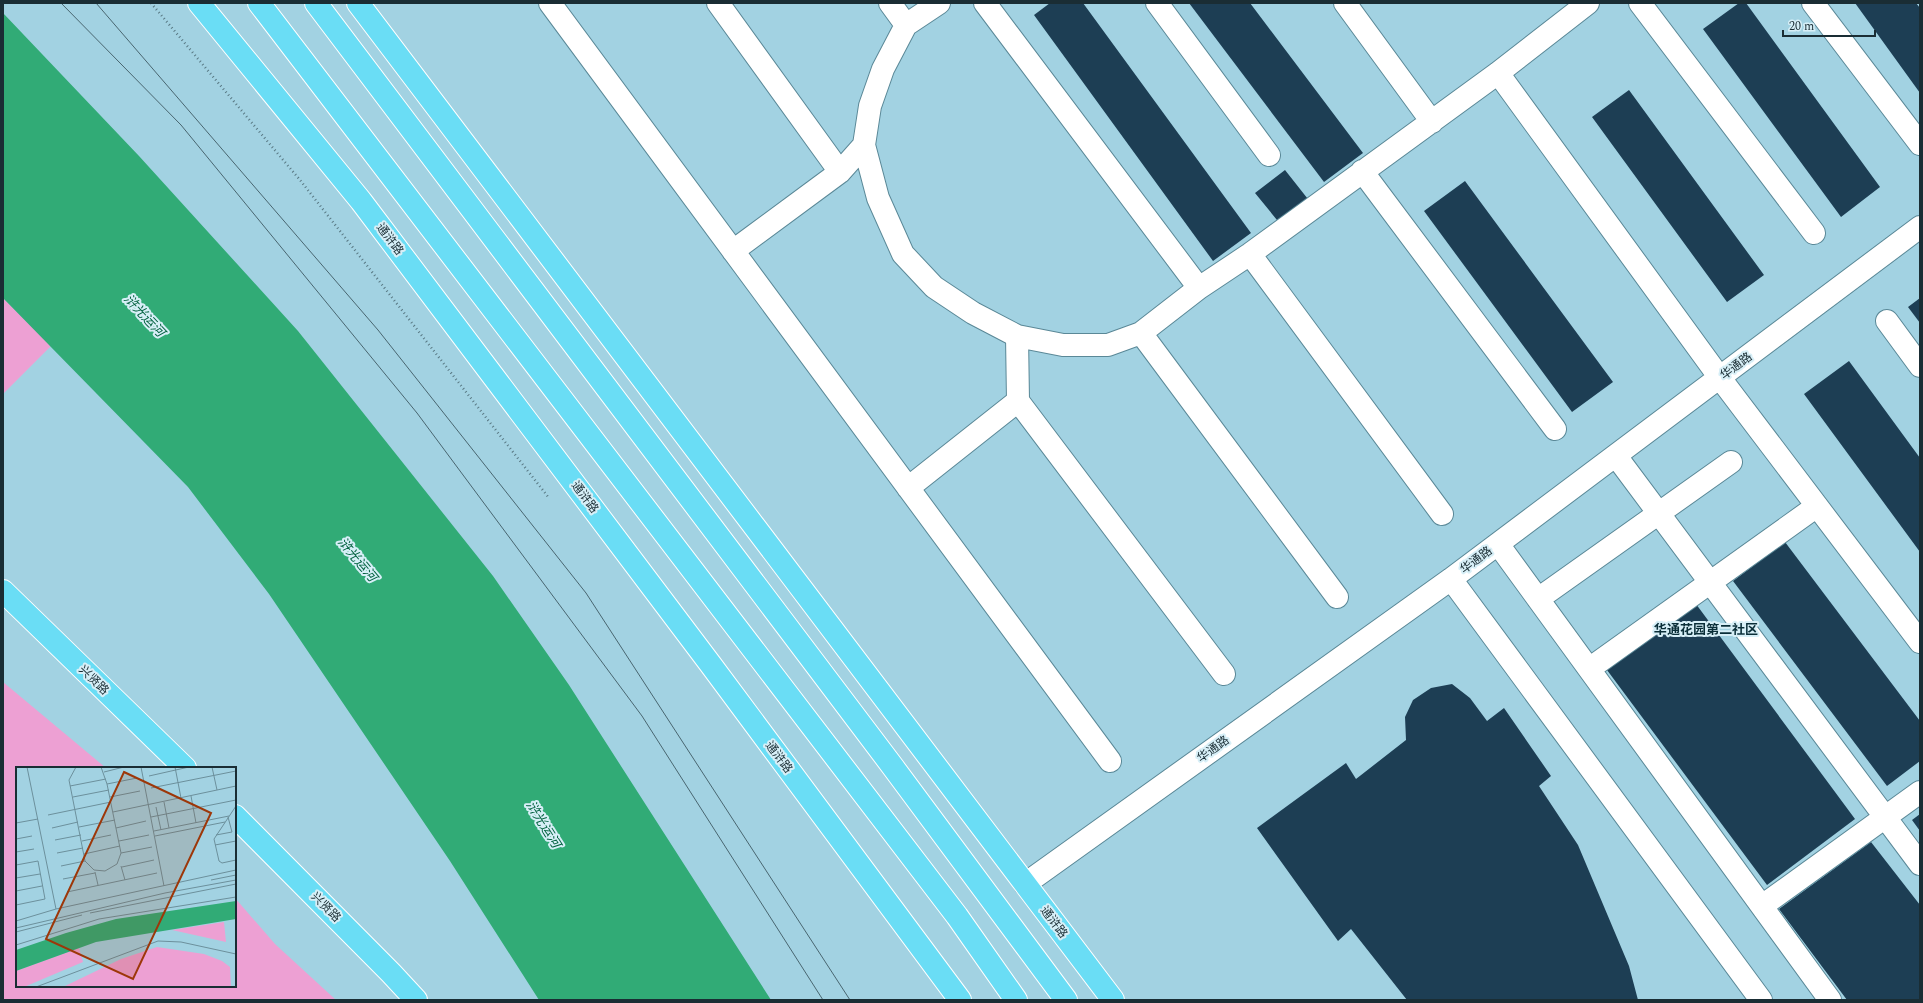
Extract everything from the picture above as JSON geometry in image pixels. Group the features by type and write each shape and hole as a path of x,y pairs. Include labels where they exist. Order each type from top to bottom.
{"main road":[{"name":"通浒路","path":"199,3 361,201 711,665 960,1000"},
{"path":"259,3 952,910 1016,1000"},
{"path":"316,3 893,767 1066,1000"},
{"name":"通浒路","path":"358,3 1113,1000"},
{"name":"兴贤路","path":"3,591 184,767"},
{"name":"兴贤路","path":"236,817 392,973 416,1000"}],"street":[{"path":"550,3 1110,761"},
{"path":"718,3 840,172"},
{"path":"890,3 906,26"},
{"path":"939,3 906,26 880,76 870,106 864,145 878,198 903,254 934,287 973,313 1016,336 1063,345 1108,345 1141,333 1199,288 1250,254 1498,74 1584,4"},
{"path":"985,3 1199,288"},
{"path":"1157,3 1269,155"},
{"path":"1345,3 1432,122"},
{"path":"1640,3 1814,234"},
{"path":"1813,3 1920,144"},
{"path":"1498,74 1720,378 1920,642"},
{"path":"733,251 840,172 864,145"},
{"path":"1362,172 1555,429"},
{"name":"华通路","path":"1025,884 1451,579 1920,227"},
{"path":"1250,254 1442,514"},
{"path":"1887,321 1920,366"},
{"path":"1141,333 1337,597"},
{"path":"1016,336 1018,401 1224,674"},
{"path":"908,488 1018,401"},
{"path":"1616,456 1920,864"},
{"path":"1538,599 1732,462"},
{"path":"1589,670 1817,506"},
{"path":"1498,544 1830,1000"},
{"path":"1451,579 1761,1000"},
{"path":"1762,906 1920,792"}],"path":[{"path":"151,3 300,180 553,504"}],"shaded area":[{"path":"3,298 51,346 3,394"},
{"path":"3,682 105,767 16,767 16,987 236,987 236,899 275,944 336,1000 3,1000"}],"water":[{"name":"浒光运河","path":"3,13 139,156 298,331 493,576 569,685 771,1000 539,1000 450,861 269,594 188,487 3,298"}],"building":[{"path":"1050,3 1083,3 1251,233 1213,261 1034,15"},
{"path":"1189,3 1250,3 1363,153 1324,182"},
{"path":"1739,3 1746,3 1880,187 1841,217 1703,29"},
{"path":"1855,3 1916,3 1920,8 1920,93"},
{"path":"1629,90 1764,275 1727,302 1592,117"},
{"path":"1285,170 1315,208 1286,231 1255,193"},
{"path":"1465,181 1613,382 1572,412 1424,211"},
{"path":"1920,298 1920,323 1908,307"},
{"path":"1849,361 1920,458 1920,552 1804,394"},
{"path":"1785,542 1920,721 1920,761 1887,786 1733,581"},
{"path":"1696,604 1855,819 1767,885 1607,670"},
{"path":"1452,684 1470,698 1487,721 1504,708 1551,776 1539,786 1578,845 1629,966 1638,1000 1407,1000 1351,929 1338,941 1257,828 1346,763 1356,779 1406,740 1405,717 1413,700 1431,688"},
{"path":"1920,814 1920,831 1912,820"},
{"path":"1871,842 1920,905 1920,1000 1847,1000 1779,909"}],"tram line":[{"path":"61,3 181,125 417,413 642,716 823,1000"},
{"path":"96,3 378,330 586,593 850,1000"}],"district":[{"name":"华通花园第二社区","path":"1706,629"}]}
